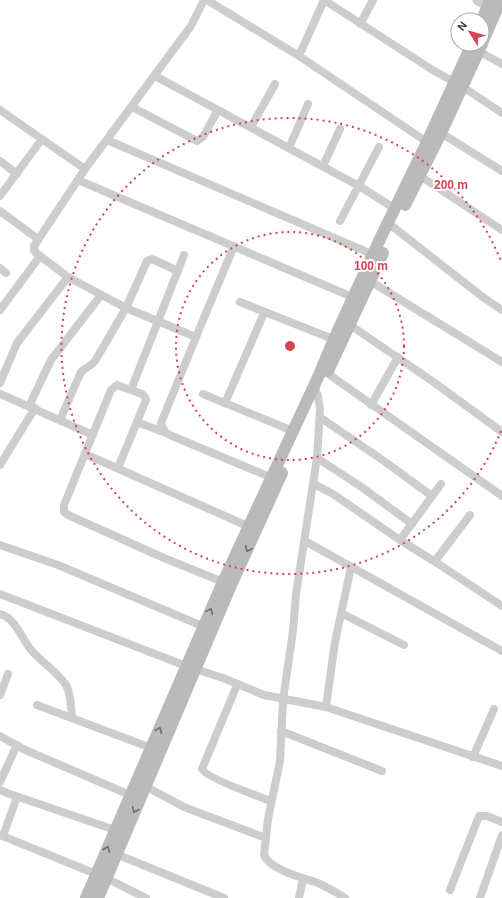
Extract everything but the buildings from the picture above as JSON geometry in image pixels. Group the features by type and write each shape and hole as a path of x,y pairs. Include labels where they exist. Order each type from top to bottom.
{"main road":[{"path":"391,225 394,208 431,145 474,52"},
{"path":"86,898 116,854 145,786 156,750 252,528 391,225 420,176 431,145 441,133 459,85"},
{"path":"275,479 293,432 327,373 338,341 350,325 357,299 370,281 377,256"},
{"path":"208,629 223,582 252,528"},
{"path":"98,898 101,876 115,830 130,795 156,750"}],"street":[{"path":"196,337 126,308 68,277 40,256 34,250 34,246 85,169 191,26 204,0"},
{"path":"207,0 299,56 431,145"},
{"path":"299,56 324,0 502,113"},
{"path":"360,24 373,0"},
{"path":"487,52 501,60"},
{"path":"155,76 323,166 394,208"},
{"path":"250,128 275,84"},
{"path":"289,148 308,104"},
{"path":"132,107 197,141 203,137 218,110"},
{"path":"0,110 85,169"},
{"path":"323,166 340,130"},
{"path":"441,133 502,171"},
{"path":"0,196 42,139"},
{"path":"107,140 377,256"},
{"path":"340,221 379,147"},
{"path":"0,161 16,174"},
{"path":"420,176 502,230"},
{"path":"78,180 357,299"},
{"path":"0,211 38,239"},
{"path":"391,225 484,298 502,310"},
{"path":"166,433 161,424 234,246"},
{"path":"131,390 184,255"},
{"path":"0,310 40,256"},
{"path":"60,420 80,374 84,369 91,366 96,361 126,308 147,261 152,259 178,271"},
{"path":"0,383 17,343 68,277"},
{"path":"370,281 502,362"},
{"path":"0,465 32,407 51,360 101,295"},
{"path":"240,302 264,313 338,341"},
{"path":"224,403 264,313"},
{"path":"350,325 398,357 502,432"},
{"path":"372,405 398,357"},
{"path":"327,373 502,496"},
{"path":"118,468 146,400 142,394 120,385 113,386 64,505 64,512 164,558 223,582"},
{"path":"316,391 321,418 317,458 296,594 293,631 283,700 280,761 271,802 264,855 268,862 303,879 319,884 330,894 346,898"},
{"path":"0,394 32,407 93,436"},
{"path":"203,394 293,432"},
{"path":"321,418 432,496"},
{"path":"137,422 275,479"},
{"path":"86,454 252,528"},
{"path":"317,458 360,486 412,524"},
{"path":"314,484 333,494 400,540 502,606"},
{"path":"400,540 441,484"},
{"path":"434,561 470,515"},
{"path":"305,541 502,651"},
{"path":"0,545 58,566 208,629"},
{"path":"326,707 334,642 351,566"},
{"path":"0,594 191,668 223,678 264,695 283,700 326,707 502,766"},
{"path":"341,613 404,645"},
{"path":"0,614 12,622 31,650 61,679 66,686 70,697 72,718"},
{"path":"0,695 8,674"},
{"path":"237,685 202,769 206,774 222,782 271,802"},
{"path":"37,705 156,750"},
{"path":"474,757 494,709"},
{"path":"281,731 382,771"},
{"path":"0,736 37,755 130,795"},
{"path":"0,782 4,764 17,745"},
{"path":"145,786 184,807 266,838"},
{"path":"0,790 115,830"},
{"path":"17,797 1,836 101,876 146,898"},
{"path":"450,890 479,816 486,816 502,822"},
{"path":"480,898 502,835"},
{"path":"116,854 224,898"},
{"path":"299,898 303,879"}]}
